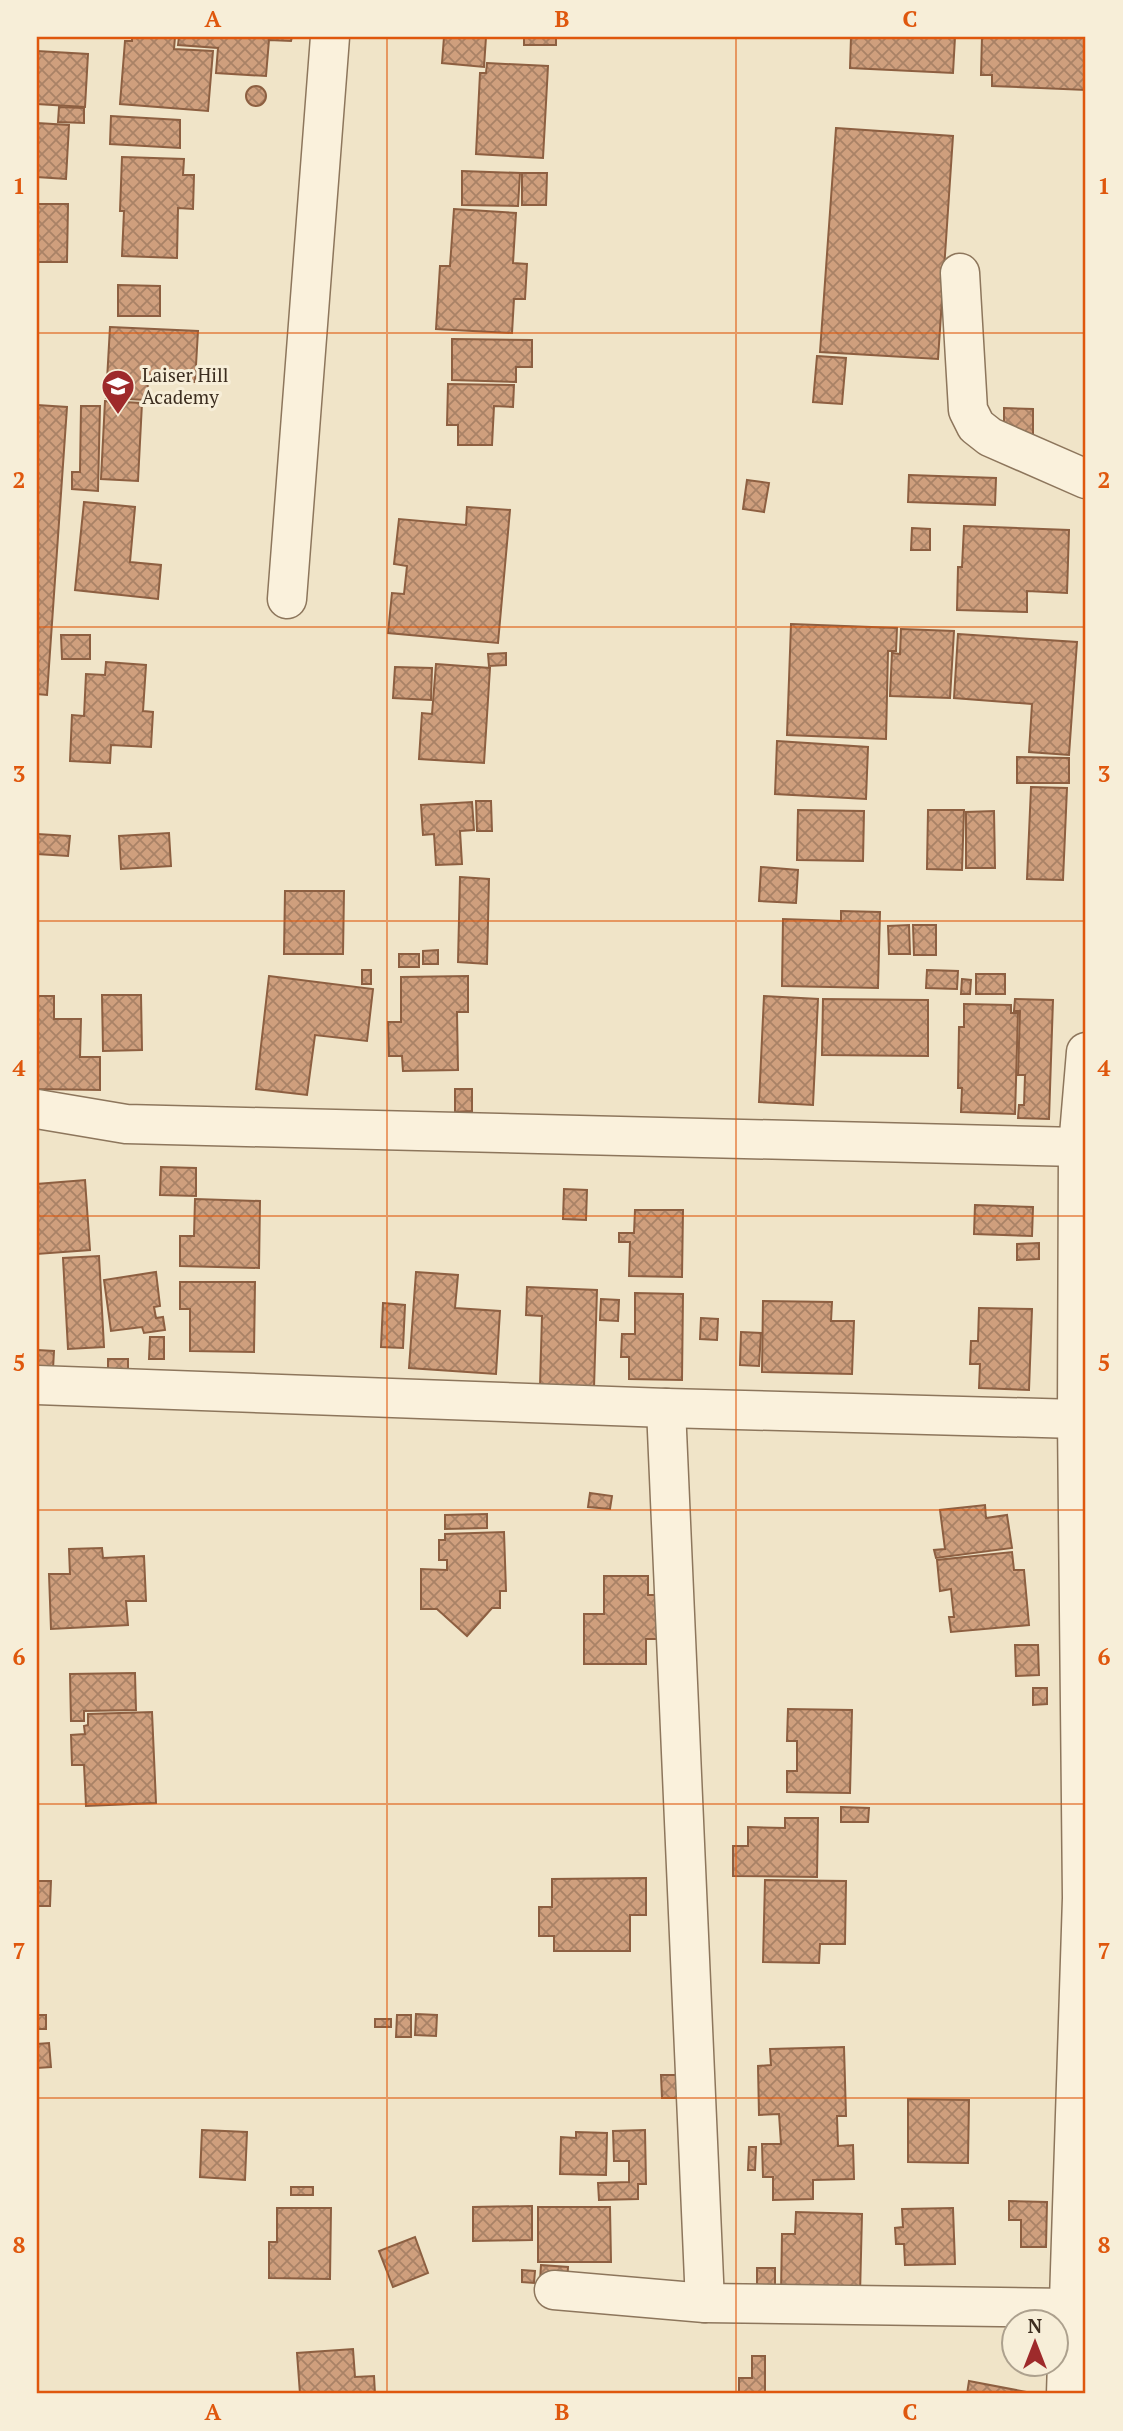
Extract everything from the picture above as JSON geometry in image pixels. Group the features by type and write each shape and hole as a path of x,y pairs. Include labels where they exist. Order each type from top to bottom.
{"street":[{"path":"287,599 330,37"},
{"path":"960,273 968,410 976,426 990,437 1086,479"},
{"path":"554,2290 705,2303 1069,2308 1084,1898 1077,1419 1078,1147 1086,1052"},
{"path":"37,1109 126,1124 1078,1147"},
{"path":"37,1385 666,1408 1077,1419"},
{"path":"666,1408 705,2303"}],"building":[{"path":"132,37 175,37 174,49 213,51 208,111 120,104 125,41 132,41"},
{"path":"179,37 292,37 291,41 269,40 266,76 216,73 218,48 178,45"},
{"path":"444,37 486,37 484,67 442,63"},
{"path":"524,37 556,37 556,45 524,45"},
{"path":"851,37 955,37 953,73 850,68"},
{"path":"982,37 1086,37 1086,90 992,86 992,75 981,75"},
{"path":"37,51 88,54 85,107 37,104"},
{"path":"487,63 548,66 543,158 476,154 480,73 486,73"},
{"path":"256,86 263,89 266,96 263,103 256,106 249,103 246,96 249,89"},
{"path":"59,107 84,108 84,123 58,122"},
{"path":"111,116 180,120 180,148 110,144"},
{"path":"37,123 69,125 66,179 37,177"},
{"path":"836,128 953,136 938,359 820,352"},
{"path":"122,157 184,159 183,175 194,175 193,209 178,208 177,258 122,256"},
{"path":"462,171 520,173 518,206 462,205"},
{"path":"522,173 547,173 546,205 522,205"},
{"path":"37,204 68,204 67,262 37,262"},
{"path":"454,209 516,213 513,263 527,264 525,299 514,299 512,333 436,329 440,266 450,266"},
{"path":"118,285 160,286 160,316 118,316"},
{"path":"110,327 198,331 195,382 148,380 147,400 106,398"},
{"path":"452,339 532,340 532,367 516,367 516,382 452,380"},
{"path":"817,356 846,358 842,404 813,402"},
{"path":"448,384 514,385 513,407 494,406 492,445 458,445 458,425 447,425"},
{"path":"105,401 142,403 138,481 101,479"},
{"path":"37,405 67,407 47,695 37,694"},
{"path":"81,406 100,406 98,491 72,489 72,472 80,472"},
{"path":"1004,408 1033,409 1033,438 1004,438"},
{"path":"909,475 996,478 995,505 908,502"},
{"path":"747,480 769,483 764,512 743,509"},
{"path":"84,502 135,507 130,562 161,565 158,599 75,590"},
{"path":"467,507 510,510 498,643 388,633 392,593 404,594 407,566 394,564 399,519 466,525"},
{"path":"964,526 1069,530 1067,593 1027,591 1027,612 957,610 958,567 962,567"},
{"path":"912,528 930,529 930,550 911,550"},
{"path":"791,624 897,628 896,651 888,651 886,739 787,735"},
{"path":"901,629 954,631 950,698 890,696 892,653 900,654"},
{"path":"958,634 1077,642 1069,755 1029,752 1032,704 954,698"},
{"path":"61,635 90,635 90,659 62,659"},
{"path":"506,653 506,665 489,666 488,654"},
{"path":"106,662 146,665 143,711 153,712 151,747 111,745 110,763 70,761 72,715 84,716 86,674 105,675"},
{"path":"436,664 490,668 484,763 419,759 422,713 432,714"},
{"path":"395,667 432,668 431,700 393,698"},
{"path":"777,741 868,747 866,799 775,794"},
{"path":"1017,757 1069,758 1069,783 1017,783"},
{"path":"1031,787 1067,788 1063,880 1027,879"},
{"path":"476,801 491,801 492,831 477,831"},
{"path":"472,802 474,830 460,831 462,864 436,865 434,834 423,835 421,805"},
{"path":"798,810 864,811 863,861 797,860"},
{"path":"928,810 964,810 962,870 927,869"},
{"path":"994,811 995,868 966,868 966,812"},
{"path":"169,833 171,866 121,869 119,836"},
{"path":"37,834 70,836 68,856 37,854"},
{"path":"761,867 798,870 796,903 759,901"},
{"path":"460,877 489,879 487,964 458,962"},
{"path":"285,891 344,891 343,954 284,954"},
{"path":"841,911 880,912 878,988 782,986 783,919 841,921"},
{"path":"909,925 910,954 889,954 888,926"},
{"path":"913,925 936,925 936,955 914,955"},
{"path":"438,950 438,964 423,964 423,951"},
{"path":"399,954 419,954 419,967 399,967"},
{"path":"362,970 371,970 371,984 362,984"},
{"path":"927,970 958,971 957,989 926,988"},
{"path":"976,974 1005,974 1005,994 976,994"},
{"path":"269,976 373,989 367,1041 315,1035 307,1095 256,1089"},
{"path":"468,976 468,1012 457,1012 458,1070 403,1071 402,1056 389,1056 388,1022 401,1022 401,977"},
{"path":"962,979 971,980 970,994 961,994"},
{"path":"102,995 141,995 142,1050 103,1051"},
{"path":"37,996 54,996 54,1019 81,1019 80,1057 100,1057 100,1090 37,1089"},
{"path":"764,996 818,999 813,1105 759,1102"},
{"path":"823,999 928,1000 928,1056 822,1055"},
{"path":"1015,999 1053,1000 1049,1119 1018,1118 1019,1105 1024,1105 1025,1075 1018,1075 1020,1011 1014,1011"},
{"path":"964,1004 1011,1005 1011,1013 1018,1013 1015,1114 961,1112 962,1088 958,1088 959,1027 964,1027"},
{"path":"455,1089 472,1089 472,1111 455,1112"},
{"path":"161,1167 196,1168 196,1196 160,1195"},
{"path":"85,1180 90,1250 37,1254 37,1184"},
{"path":"564,1189 587,1190 586,1220 563,1219"},
{"path":"195,1199 260,1201 259,1268 180,1266 180,1236 194,1236"},
{"path":"975,1205 1033,1207 1032,1236 974,1234"},
{"path":"635,1210 683,1210 682,1277 629,1276 630,1242 619,1242 619,1233 634,1233"},
{"path":"1039,1243 1039,1259 1017,1260 1017,1244"},
{"path":"99,1256 104,1347 68,1349 63,1258"},
{"path":"156,1272 160,1306 154,1307 156,1318 163,1317 165,1330 144,1333 142,1327 111,1331 104,1280"},
{"path":"416,1272 458,1275 455,1308 500,1311 496,1374 409,1368"},
{"path":"180,1282 255,1282 254,1352 190,1351 190,1309 180,1309"},
{"path":"527,1287 597,1290 594,1388 540,1386 542,1316 526,1315"},
{"path":"635,1293 683,1294 682,1380 629,1379 629,1357 621,1357 622,1334 635,1334"},
{"path":"601,1299 619,1300 618,1321 600,1320"},
{"path":"763,1301 832,1302 831,1321 854,1321 852,1374 762,1372"},
{"path":"383,1303 405,1305 403,1348 381,1347"},
{"path":"979,1308 1032,1309 1029,1390 979,1388 980,1364 970,1364 971,1341 978,1341"},
{"path":"701,1318 718,1319 717,1340 700,1339"},
{"path":"741,1332 761,1333 759,1366 740,1365"},
{"path":"150,1337 164,1337 164,1359 149,1359"},
{"path":"37,1350 54,1351 53,1369 37,1368"},
{"path":"108,1359 128,1359 128,1371 108,1371"},
{"path":"590,1493 612,1496 610,1509 588,1507"},
{"path":"985,1505 986,1518 1007,1515 1012,1548 936,1558 934,1550 945,1549 940,1510"},
{"path":"487,1514 487,1528 445,1529 445,1515"},
{"path":"504,1532 506,1591 500,1591 500,1608 492,1608 467,1636 437,1609 421,1609 421,1569 447,1570 447,1560 439,1560 439,1540 445,1540 445,1534"},
{"path":"102,1548 103,1558 144,1556 146,1601 126,1601 128,1625 51,1629 49,1574 70,1574 69,1549"},
{"path":"1012,1552 1014,1570 1024,1570 1029,1625 951,1632 949,1617 954,1617 951,1589 940,1591 937,1560"},
{"path":"604,1576 648,1576 648,1595 659,1595 659,1639 646,1639 646,1664 584,1664 584,1614 604,1614"},
{"path":"1015,1645 1038,1645 1039,1675 1016,1676"},
{"path":"135,1673 136,1710 84,1711 84,1721 71,1721 70,1674"},
{"path":"1033,1688 1047,1688 1047,1704 1033,1705"},
{"path":"788,1709 852,1710 850,1793 787,1792 787,1771 797,1771 797,1741 787,1741"},
{"path":"152,1712 156,1803 86,1806 84,1765 72,1765 71,1735 85,1734 84,1726 88,1725 88,1714"},
{"path":"841,1807 869,1808 868,1822 841,1822"},
{"path":"785,1818 818,1818 817,1877 733,1876 733,1846 748,1846 748,1827 785,1828"},
{"path":"646,1878 646,1915 630,1915 630,1951 554,1951 554,1936 539,1936 539,1907 552,1907 552,1879"},
{"path":"765,1880 846,1881 845,1944 820,1944 819,1963 763,1962"},
{"path":"37,1881 51,1881 50,1906 37,1906"},
{"path":"416,2014 437,2015 436,2036 415,2035"},
{"path":"37,2015 46,2015 46,2029 37,2029"},
{"path":"397,2015 411,2015 411,2037 396,2037"},
{"path":"375,2019 391,2019 391,2027 375,2027"},
{"path":"49,2043 51,2067 37,2068 37,2044"},
{"path":"844,2047 846,2116 837,2116 838,2146 853,2145 854,2179 813,2180 813,2199 773,2200 773,2177 763,2177 762,2144 781,2144 779,2114 759,2115 758,2066 771,2065 770,2049"},
{"path":"661,2075 683,2075 683,2098 662,2098"},
{"path":"908,2099 969,2100 968,2163 908,2162"},
{"path":"202,2130 247,2132 245,2180 200,2177"},
{"path":"645,2130 646,2184 638,2184 638,2199 599,2200 598,2183 629,2182 629,2161 614,2161 613,2131"},
{"path":"576,2132 607,2133 606,2175 560,2174 561,2137 576,2138"},
{"path":"749,2147 756,2147 755,2170 748,2170"},
{"path":"291,2187 313,2187 313,2195 291,2195"},
{"path":"1009,2201 1047,2202 1046,2247 1021,2247 1021,2220 1009,2220"},
{"path":"532,2206 532,2240 473,2241 473,2207"},
{"path":"538,2207 610,2207 611,2262 538,2262"},
{"path":"277,2208 331,2208 330,2279 269,2278 269,2242 277,2242"},
{"path":"953,2208 955,2264 905,2265 904,2244 896,2244 895,2228 903,2227 902,2209"},
{"path":"796,2212 862,2214 860,2295 781,2293 782,2234 795,2234"},
{"path":"415,2237 428,2273 393,2287 379,2251"},
{"path":"541,2265 568,2267 567,2284 540,2281"},
{"path":"757,2268 775,2268 775,2288 757,2288"},
{"path":"522,2270 535,2271 534,2283 522,2282"},
{"path":"353,2349 355,2377 374,2376 375,2394 300,2394 297,2353"},
{"path":"752,2356 765,2356 765,2394 739,2394 739,2378 752,2378"},
{"path":"969,2381 1037,2394 967,2394"}],"place":[{"name":"Laiser Hill Academy","path":"118,416"}]}
